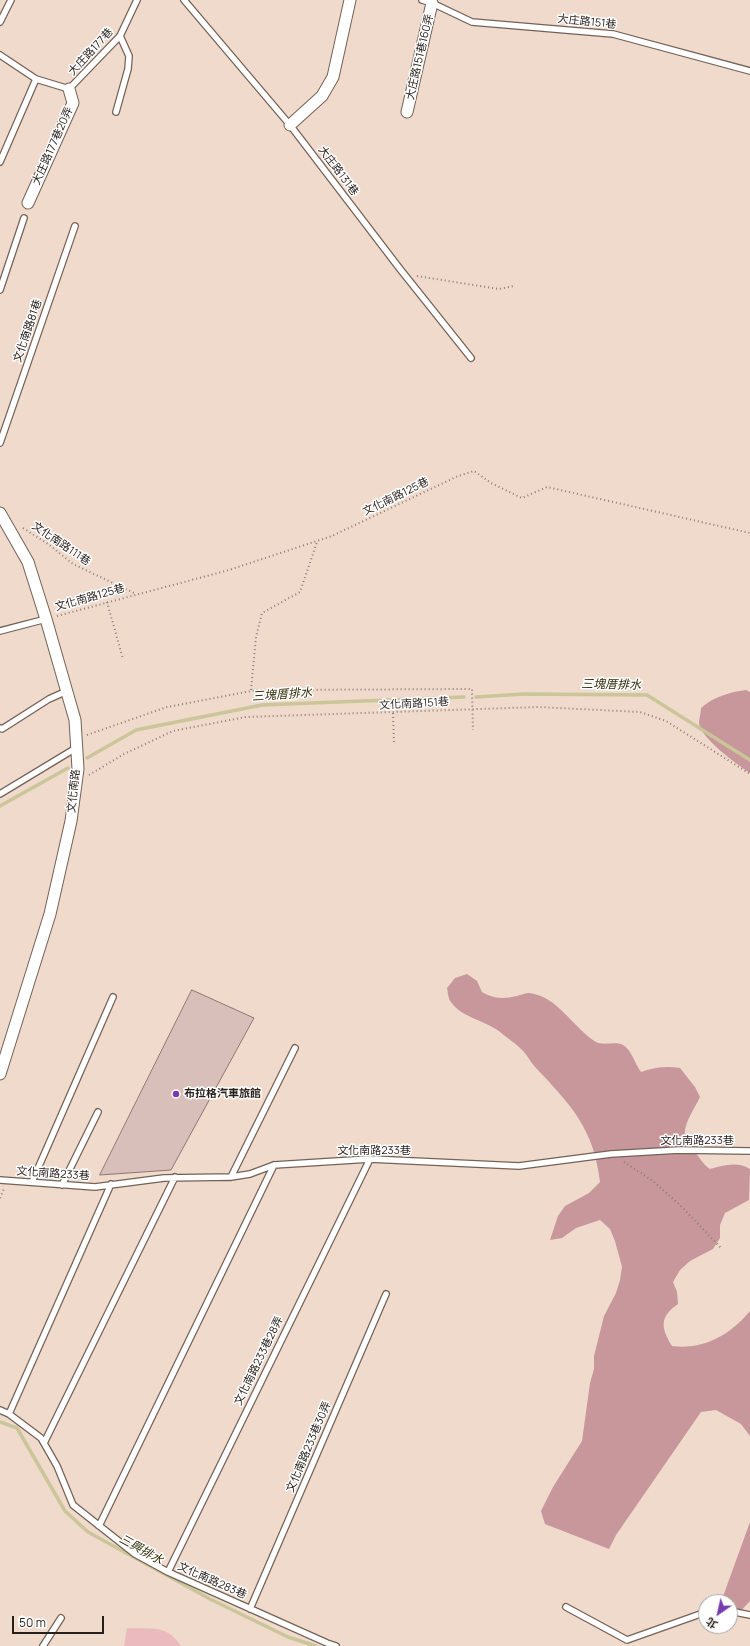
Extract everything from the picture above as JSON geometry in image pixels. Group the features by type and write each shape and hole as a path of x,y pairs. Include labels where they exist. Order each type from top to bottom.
{"street":[{"path":"290,125 322,96 333,77 350,0"},
{"name":"大庄路151巷160弄","path":"407,112 427,1"},
{"name":"大庄路177巷20弄","path":"28,203 73,103 69,89"},
{"name":"文化南路","path":"0,1074 50,914 71,821 78,768 75,720 46,618 28,562 1,514"}],"lane":[{"path":"0,22 11,0"},
{"name":"大庄路177巷","path":"0,56 36,79 69,89 120,36 137,0"},
{"name":"大庄路131巷","path":"184,0 290,125 400,269 471,358"},
{"name":"大庄路151巷","path":"427,1 472,22 613,34 750,71"},
{"path":"116,112 128,69 130,56 120,36"},
{"path":"0,162 36,79"},
{"path":"0,290 24,218"},
{"name":"文化南路81巷","path":"0,443 75,226"},
{"path":"0,631 46,618"},
{"path":"0,728 2,729 49,699 67,691"},
{"path":"0,794 76,743"},
{"path":"32,1182 113,997"},
{"path":"231,1177 295,1048"},
{"path":"62,1185 98,1112"},
{"name":"文化南路233巷","path":"0,1180 94,1187 174,1177 231,1177 250,1174 274,1165 370,1159 518,1166 612,1154 679,1150 750,1152"},
{"name":"文化南路233巷28弄","path":"168,1572 370,1159"},
{"path":"99,1526 274,1165"},
{"path":"44,1443 174,1177"},
{"path":"9,1414 111,1184"},
{"name":"文化南路233巷30弄","path":"250,1609 386,1294"},
{"name":"文化南路283巷","path":"0,1410 9,1414 41,1438 57,1466 73,1504 135,1554 168,1572 336,1646"},
{"path":"566,1607 627,1640 698,1615"},
{"path":"738,1613 750,1615"},
{"path":"43,1646 61,1618"}],"path":[{"path":"400,269 420,278 481,285 499,289 514,286"},
{"name":"文化南路125巷","path":"46,618 229,570 317,542 458,476 474,471 491,483 522,498 547,487 750,533"},
{"name":"文化南路111巷","path":"19,526 48,544 73,564 135,594"},
{"path":"251,691 256,637 262,613 300,592 317,542"},
{"path":"107,602 124,659"},
{"path":"76,743 167,707 251,691 472,688 474,709 473,730"},
{"name":"文化南路151巷","path":"75,782 124,754 173,731 246,717 393,714 538,707 640,712 666,721 750,774"},
{"path":"393,714 394,744"},
{"path":"612,1154 653,1181 681,1206 721,1248"}],"shaded area":[{"path":"746,690 750,692 750,773 713,743 701,729 699,723 701,708 706,704 722,696"},
{"path":"467,974 477,981 482,992 491,996 507,998 529,993 539,995 548,1000 565,1013 580,1029 596,1042 602,1044 616,1043 626,1047 631,1053 641,1072 660,1067 680,1068 695,1087 700,1097 686,1126 685,1138 687,1144 710,1169 736,1164 750,1169 749,1200 725,1213 720,1225 720,1238 713,1249 690,1261 680,1270 673,1282 677,1292 678,1304 665,1318 664,1328 668,1340 672,1346 695,1346 716,1339 725,1334 742,1320 750,1311 750,1436 741,1424 716,1410 701,1412 616,1535 609,1549 545,1524 541,1511 553,1487 582,1441 590,1383 594,1369 594,1356 604,1316 616,1293 620,1280 622,1267 615,1241 610,1229 600,1220 576,1228 562,1238 550,1240 558,1216 565,1206 589,1193 600,1182 597,1163 586,1132 579,1119 560,1094 534,1066 525,1053 500,1032 488,1024 461,1012 450,1001 447,988 455,978"},
{"path":"750,1522 750,1601 738,1614 738,1594 724,1594"},
{"path":"127,1628 151,1628 164,1631 176,1639 181,1646 124,1646"}],"building":[{"name":"布拉格汽車旅館","path":"192,990 254,1018 171,1170 100,1175"}],"waterway":[{"name":"三塊厝排水","path":"476,697 524,694 647,695 750,760"},
{"name":"三塊厝排水","path":"87,758 136,730 262,705 464,697"},
{"name":"三塊厝排水","path":"0,806 68,768"},
{"name":"三興排水","path":"0,1422 17,1428 65,1511 88,1532 210,1599 288,1637 316,1646"}],"place":[{"name":"布拉格汽車旅館","path":"176,1094"}]}
